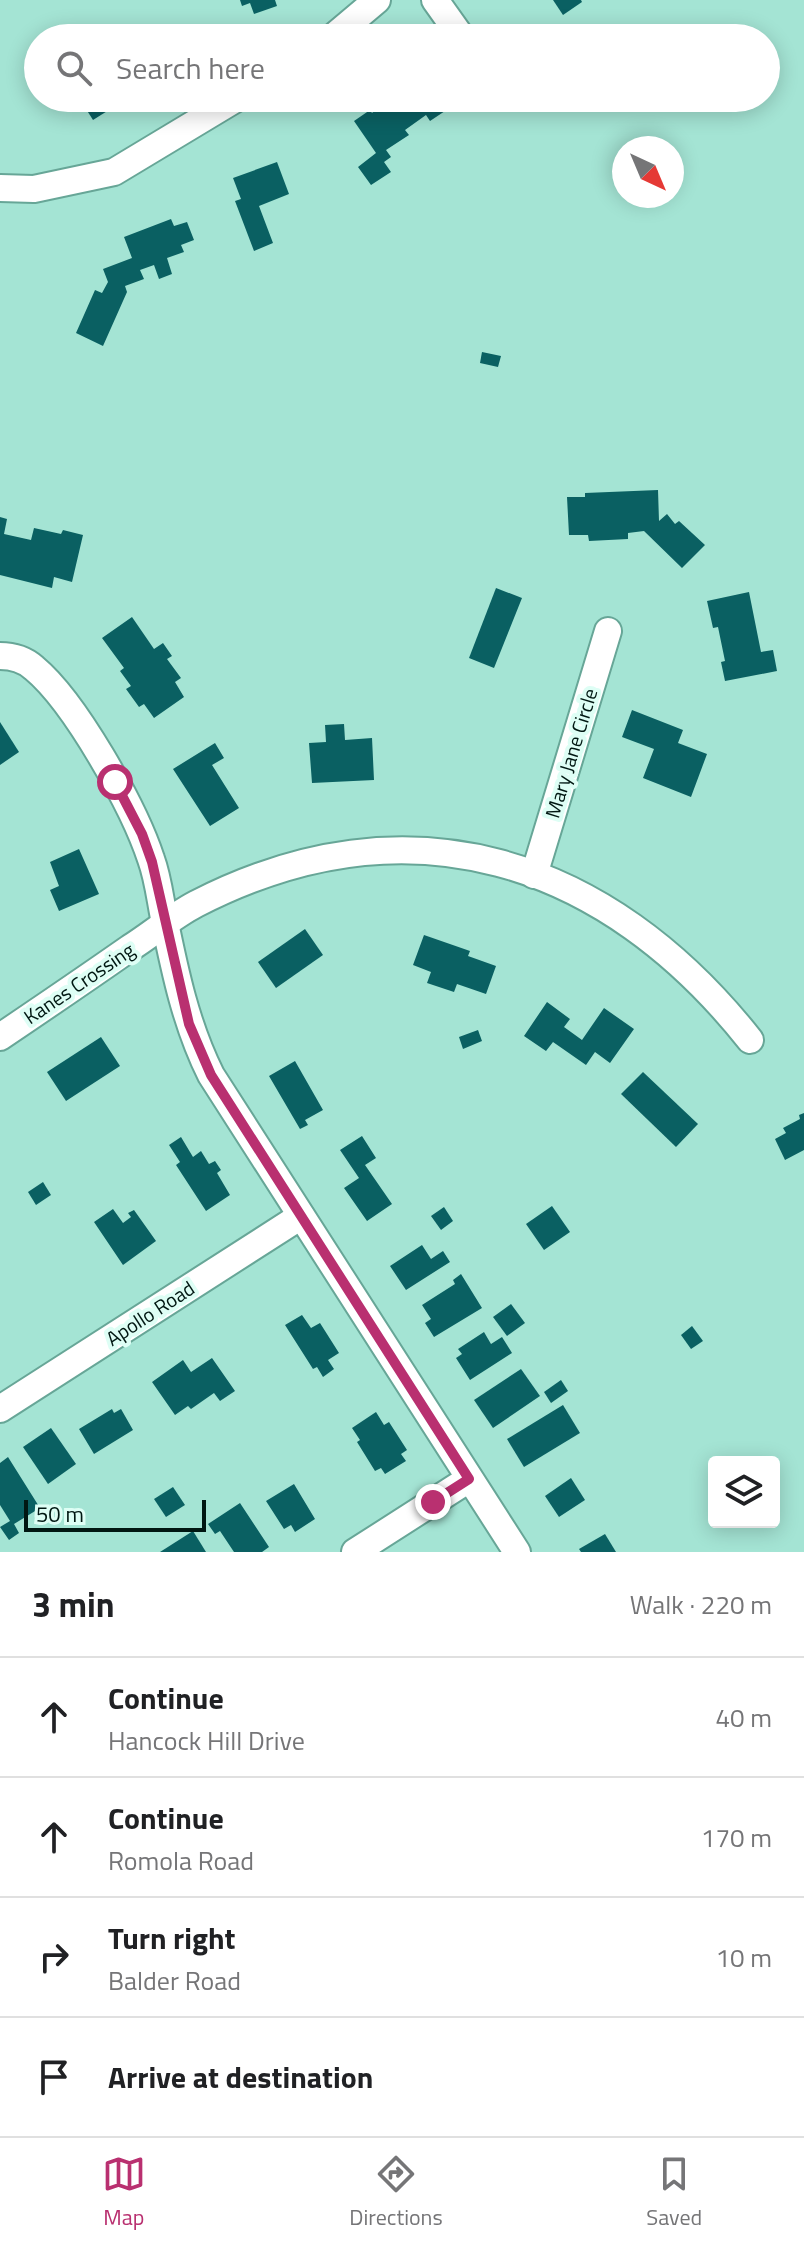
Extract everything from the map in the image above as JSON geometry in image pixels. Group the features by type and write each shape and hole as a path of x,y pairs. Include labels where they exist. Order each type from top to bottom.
{"street":[{"path":"349,24 377,0"},
{"path":"435,0 452,24"},
{"path":"0,188 48,187 114,172 214,112"},
{"name":"Mary Jane Circle","path":"534,875 608,631"},
{"path":"0,656 22,660 42,676 74,716 102,760 142,834 152,862 183,1002 196,1045 211,1075 517,1552"},
{"name":"Kanes Crossing","path":"0,1037 194,905 274,872 366,850 439,851 496,863 534,875 604,908 667,952 714,997 750,1040"},
{"name":"Apollo Road","path":"0,1409 301,1216"},
{"path":"355,1552 469,1479"}],"building":[{"path":"240,0 275,0 277,6 254,14 250,3 242,6"},
{"path":"553,0 581,0 582,2 563,15"},
{"path":"88,112 106,112 93,120"},
{"path":"367,112 444,112 430,121 426,115 405,130 409,135 386,150 391,157 384,162 391,172 371,185 358,167 376,153 354,121"},
{"path":"277,162 289,194 259,206 273,243 254,251 235,201 241,199 233,178"},
{"path":"171,219 174,226 187,222 194,240 181,245 184,252 167,258 172,274 159,279 154,265 140,270 144,279 125,286 127,292 103,346 76,333 95,290 102,293 108,282 103,269 132,258 124,237"},
{"path":"482,352 501,356 498,367 480,363"},
{"path":"658,490 659,521 667,514 675,524 679,521 705,545 682,568 644,531 628,533 628,539 589,541 588,535 569,535 567,497 585,497 585,493"},
{"path":"0,517 7,519 4,534 31,540 34,528 83,535 72,582 54,577 52,588 0,575"},
{"path":"496,588 522,598 494,668 469,658"},
{"path":"749,592 761,652 773,650 777,671 725,681 721,662 725,661 718,627 713,628 707,601"},
{"path":"132,617 154,649 163,643 172,656 167,659 181,678 175,682 184,697 154,718 144,704 139,707 126,689 131,686 120,671 124,668 102,638"},
{"path":"632,710 683,730 678,743 707,754 691,797 643,778 654,749 622,737"},
{"path":"0,722 19,752 0,765"},
{"path":"344,724 345,740 372,738 374,780 312,783 309,743 326,742 325,725"},
{"path":"215,743 224,758 212,765 239,808 210,826 173,769"},
{"path":"79,849 99,894 59,911 50,890 59,886 50,862"},
{"path":"305,929 323,955 276,988 258,962"},
{"path":"424,935 470,951 468,956 496,966 486,994 457,984 454,992 427,983 431,972 413,965"},
{"path":"547,1002 570,1019 564,1027 582,1040 604,1008 634,1029 610,1063 595,1052 586,1065 553,1042 546,1051 524,1036"},
{"path":"478,1030 482,1041 463,1049 459,1037"},
{"path":"101,1037 120,1066 66,1101 47,1072"},
{"path":"295,1061 323,1110 305,1120 308,1125 300,1129 269,1076"},
{"path":"643,1072 698,1124 676,1147 621,1094"},
{"path":"804,1113 804,1150 785,1160 775,1139 786,1133 783,1128 800,1119 799,1115"},
{"path":"362,1136 376,1158 365,1165 392,1204 367,1221 344,1188 359,1178 340,1150"},
{"path":"181,1137 193,1157 201,1151 209,1164 215,1161 221,1170 217,1173 230,1195 206,1211 176,1165 180,1162 169,1145"},
{"path":"43,1182 51,1195 36,1205 28,1192"},
{"path":"552,1206 570,1232 544,1250 526,1224"},
{"path":"444,1207 453,1221 441,1230 431,1216"},
{"path":"113,1209 123,1223 131,1217 128,1213 134,1210 156,1241 123,1265 94,1222"},
{"path":"422,1245 431,1259 443,1251 450,1262 406,1290 390,1266"},
{"path":"461,1274 482,1308 434,1337 425,1323 431,1319 422,1305 455,1284 453,1280"},
{"path":"511,1304 525,1323 507,1336 493,1317"},
{"path":"302,1315 311,1328 320,1323 339,1353 328,1360 334,1369 323,1377 317,1367 313,1369 285,1325"},
{"path":"692,1326 703,1341 691,1349 681,1335"},
{"path":"484,1332 491,1344 502,1337 512,1353 470,1380 456,1358 462,1354 458,1349"},
{"path":"212,1358 235,1391 220,1401 214,1393 191,1409 188,1406 175,1415 152,1382 183,1360 191,1372"},
{"path":"521,1369 540,1396 493,1428 474,1400"},
{"path":"561,1380 568,1391 551,1403 544,1392"},
{"path":"563,1405 580,1433 524,1467 507,1439"},
{"path":"112,1409 114,1413 121,1409 133,1430 94,1454 79,1429"},
{"path":"376,1412 384,1425 389,1422 407,1450 401,1454 406,1461 385,1474 381,1468 375,1471 352,1428"},
{"path":"51,1428 76,1464 48,1484 23,1447"},
{"path":"8,1457 40,1508 14,1524 19,1533 9,1540 0,1527 10,1521 0,1505 0,1463"},
{"path":"571,1478 585,1500 559,1517 545,1496"},
{"path":"294,1484 315,1519 295,1532 291,1525 284,1529 266,1501"},
{"path":"173,1487 185,1505 166,1517 154,1499"},
{"path":"240,1503 269,1547 262,1552 234,1552 220,1531 215,1534 208,1524"},
{"path":"193,1531 206,1552 160,1552"},
{"path":"605,1534 616,1552 581,1552 579,1549"}],"route":[{"path":"115,782 142,834 152,862 189,1024 211,1075 469,1479 433,1502"}]}
